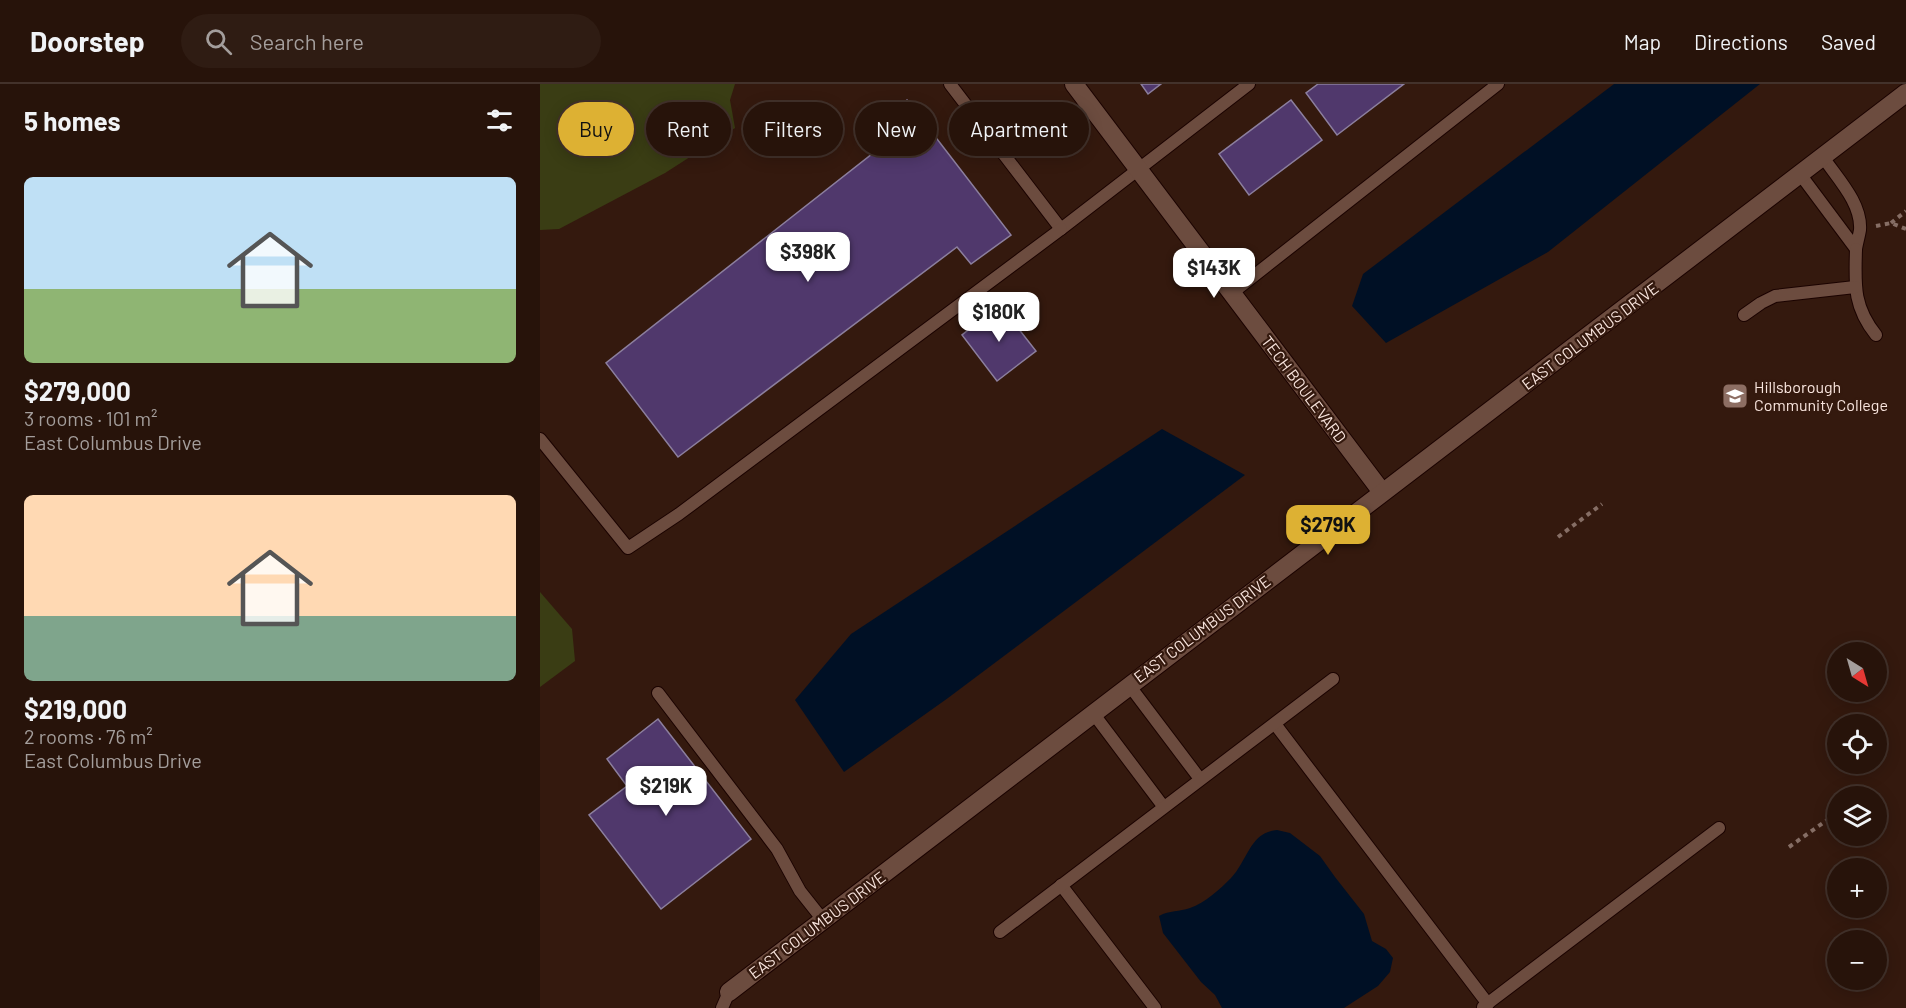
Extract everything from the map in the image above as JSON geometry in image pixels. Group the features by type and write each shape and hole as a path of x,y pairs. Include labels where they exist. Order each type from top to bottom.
{"street":[{"name":"TECH BOULEVARD","path":"1074,84 1382,492"},
{"name":"EAST COLUMBUS DRIVE","path":"726,1000 823,920 1906,93"}],"lane":[{"path":"950,84 1061,229"},
{"path":"540,439 628,548 679,514 1061,229 1249,84"},
{"path":"1232,293 1498,84"},
{"path":"1823,157 1851,197 1857,211 1860,228 1856,249 1855,287 1860,308 1876,335"},
{"path":"1800,174 1856,249"},
{"path":"1744,315 1775,296 1855,287"},
{"path":"999,932 1333,679"},
{"path":"1130,685 1200,779"},
{"path":"658,693 777,849 800,891 823,920"},
{"path":"1093,713 1163,806"},
{"path":"1275,724 1485,1006 1719,828"},
{"path":"1061,885 1155,1008"}],"path":[{"path":"1860,228 1891,223 1906,211"},
{"path":"1891,223 1906,229"},
{"path":"1558,537 1602,504"},
{"path":"1789,848 1827,820"}],"green space":[{"path":"540,84 735,84 730,102 646,102 646,156 691,156 665,173 559,229 540,230"},
{"path":"731,106 735,128 731,131"},
{"path":"540,592 572,629 575,661 540,687"}],"water":[{"path":"1614,84 1760,84 1548,252 1386,343 1352,306 1363,274"},
{"path":"1162,429 1245,475 948,698 844,772 795,700 851,634"},
{"path":"1277,830 1290,833 1320,856 1364,914 1372,941 1386,949 1393,958 1390,972 1378,986 1344,1008 1222,1008 1215,995 1201,982 1163,933 1159,916 1196,906 1207,899 1237,871 1255,841 1268,832"}],"building":[{"path":"1141,84 1161,84 1148,94"},
{"path":"1318,84 1404,84 1337,135 1306,93"},
{"path":"1291,100 1322,140 1249,195 1219,154"},
{"path":"937,139 1011,235 971,264 957,247 678,457 606,363 869,156 937,156"},
{"path":"1000,305 1036,351 997,381 962,335"},
{"path":"658,719 751,839 661,909 589,815 627,786 607,759"}],"place":[{"name":"Hillsborough Community College","path":"1735,396"}]}
